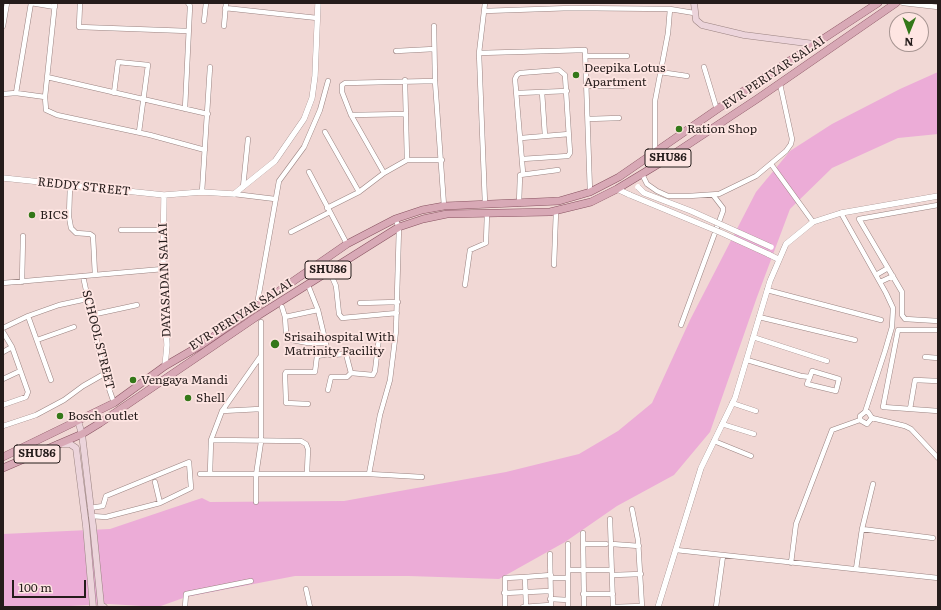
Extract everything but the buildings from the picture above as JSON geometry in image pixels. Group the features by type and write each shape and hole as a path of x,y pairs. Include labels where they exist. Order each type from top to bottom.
{"main road":[{"path":"694,3 696,20 702,25 744,35 814,44"},
{"name":"EVR PERIYAR SALAI","path":"3,457 114,403 165,366 201,345 347,244 395,219 422,210 444,206 519,204 559,201 590,192 619,177 655,154 748,88 878,3"},
{"name":"EVR PERIYAR SALAI","path":"3,468 82,434 125,408 259,315 399,227 422,219 447,214 556,211 590,202 617,189 660,163 780,84 896,3"},
{"path":"748,88 757,99"},
{"path":"78,421 82,434 103,606"},
{"path":"65,427 70,438"},
{"path":"58,444 70,444 76,448 86,526 93,607"}],"street":[{"path":"3,26 7,3"},
{"path":"16,93 31,3 55,5 44,106 50,113 139,132 205,150"},
{"path":"80,3 79,27 188,31"},
{"path":"185,109 190,6 188,3"},
{"path":"204,22 206,3"},
{"path":"234,194 275,161 304,119 312,98 315,76 318,3"},
{"path":"485,3 479,53 485,204"},
{"path":"515,10 516,3"},
{"path":"903,3 938,7"},
{"path":"484,10 515,10 571,5 670,9 694,13"},
{"path":"224,26 226,6 317,18"},
{"path":"660,163 655,154 655,101 668,33 670,9"},
{"path":"434,26 434,81 442,160 444,206"},
{"path":"396,51 434,49"},
{"path":"479,53 585,50 590,192"},
{"path":"586,56 627,56"},
{"path":"114,92 118,62 147,64 148,69 139,132"},
{"path":"202,192 210,67"},
{"path":"704,67 717,110"},
{"path":"522,159 568,156 570,153 565,75 559,70 520,73 515,79 523,173"},
{"path":"660,72 687,76"},
{"path":"47,78 208,114"},
{"path":"384,173 351,115 342,92 342,85 345,83 405,80 434,81"},
{"path":"405,80 407,160"},
{"path":"258,299 279,181 304,146 320,110 328,82"},
{"path":"642,174 647,184 668,196 713,195 748,181 786,151 792,140 780,84"},
{"path":"587,86 623,86"},
{"path":"517,93 566,91"},
{"path":"542,92 545,136"},
{"path":"3,94 16,93 45,96"},
{"path":"351,115 406,114"},
{"path":"588,119 619,118"},
{"path":"325,132 358,192"},
{"path":"520,138 569,134"},
{"path":"243,187 248,139"},
{"path":"291,232 358,192 384,173 407,160 442,160"},
{"path":"771,164 813,222"},
{"path":"519,204 519,176 523,173 558,170"},
{"path":"309,172 347,244"},
{"name":"REDDY STREET","path":"3,178 164,195 202,192 234,194"},
{"path":"634,179 638,187 644,193 691,211 782,252"},
{"path":"70,185 69,217 71,228 76,233 90,234 93,236 95,275"},
{"path":"617,189 722,233 778,259"},
{"path":"234,194 275,199"},
{"name":"DAYASADAN SALAI","path":"164,195 163,269 167,345 165,366"},
{"path":"681,325 723,211 723,208 713,195"},
{"path":"658,607 701,468 732,403 747,360 767,290 778,259 786,244 813,222 841,213 938,196"},
{"path":"938,205 859,219 902,292 902,315 905,319 938,321"},
{"path":"554,265 556,211"},
{"path":"465,285 470,250 486,243 487,213"},
{"path":"841,213 880,282 892,308 893,317 881,362 865,412 862,413 860,420"},
{"path":"369,474 380,414 390,380 395,336 398,302 399,227 395,219"},
{"path":"121,230 163,230"},
{"path":"22,282 23,236"},
{"path":"876,275 888,268"},
{"path":"3,283 163,269"},
{"path":"329,270 336,286 339,314 342,318 397,313"},
{"name":"SCHOOL STREET","path":"83,276 104,374 114,403"},
{"path":"880,282 893,276"},
{"path":"308,285 318,310 329,354"},
{"path":"767,290 881,320"},
{"path":"3,328 28,316 59,305 87,299"},
{"path":"360,303 398,302"},
{"path":"91,316 137,305"},
{"path":"282,307 285,317 286,333 292,340 308,343 326,343"},
{"path":"285,317 318,310"},
{"path":"28,316 51,380"},
{"path":"759,317 855,340"},
{"path":"256,502 256,474 261,442 261,322"},
{"path":"37,340 74,327"},
{"path":"938,330 898,330 883,407 938,411"},
{"path":"3,332 12,347 27,395 3,405"},
{"path":"328,390 331,377 347,376 351,373 373,375 375,371 380,337 395,336"},
{"path":"753,337 827,361"},
{"path":"3,352 12,347"},
{"path":"308,404 286,403 286,372 315,372 317,356 346,354 351,373"},
{"path":"210,474 211,440 222,411 260,357"},
{"path":"926,357 938,358"},
{"path":"747,360 810,377"},
{"path":"881,362 892,364"},
{"path":"812,371 840,379 836,391 807,384 810,377 812,371"},
{"path":"3,379 20,372"},
{"path":"3,426 36,415 64,400 83,386 104,374"},
{"path":"910,409 915,380 938,381"},
{"path":"732,403 756,411"},
{"path":"222,411 260,409"},
{"path":"865,412 868,412 872,418 905,426 910,429 938,458"},
{"path":"860,420 866,424 872,418"},
{"path":"791,563 796,524 832,430 860,420"},
{"path":"722,424 754,434"},
{"path":"211,440 301,442 306,444 308,449 307,473"},
{"path":"714,441 751,456"},
{"path":"91,516 106,517 160,503 191,488 189,462 106,496 104,506 106,517"},
{"path":"200,474 307,473 422,477"},
{"path":"155,482 160,503"},
{"path":"856,569 862,529 873,484"},
{"path":"90,508 104,506"},
{"path":"610,519 609,544 613,607 642,606 639,546 632,509"},
{"path":"862,529 933,538"},
{"path":"583,533 584,607"},
{"path":"568,544 568,607"},
{"path":"583,544 639,546"},
{"path":"676,550 938,578"},
{"path":"523,607 550,606 550,554"},
{"path":"716,607 723,556"},
{"path":"568,570 641,574"},
{"path":"525,577 526,607"},
{"path":"505,607 505,578 568,578"},
{"path":"185,607 186,594 251,581"},
{"path":"306,589 310,607"},
{"path":"504,593 550,591"},
{"path":"583,594 613,594"},
{"path":"550,599 568,600"}],"shaded area":[{"path":"938,72 938,134 898,138 832,168 790,209 757,297 710,432 674,475 617,506 565,542 499,579 409,576 295,576 186,597 158,607 109,604 51,607 3,606 3,534 110,529 202,498 210,502 344,501 506,472 579,454 618,431 652,403 690,320 756,192 790,151 832,124 900,89"}],"place":[{"name":"Deepika Lotus Apartment","path":"576,75"},
{"name":"Ration Shop","path":"679,129"},
{"name":"BICS","path":"32,215"},
{"name":"Srisaihospital With Matrinity Facility","path":"275,344"},
{"name":"Vengaya Mandi","path":"133,380"},
{"name":"Shell","path":"188,398"},
{"name":"Bosch outlet","path":"60,416"}]}
